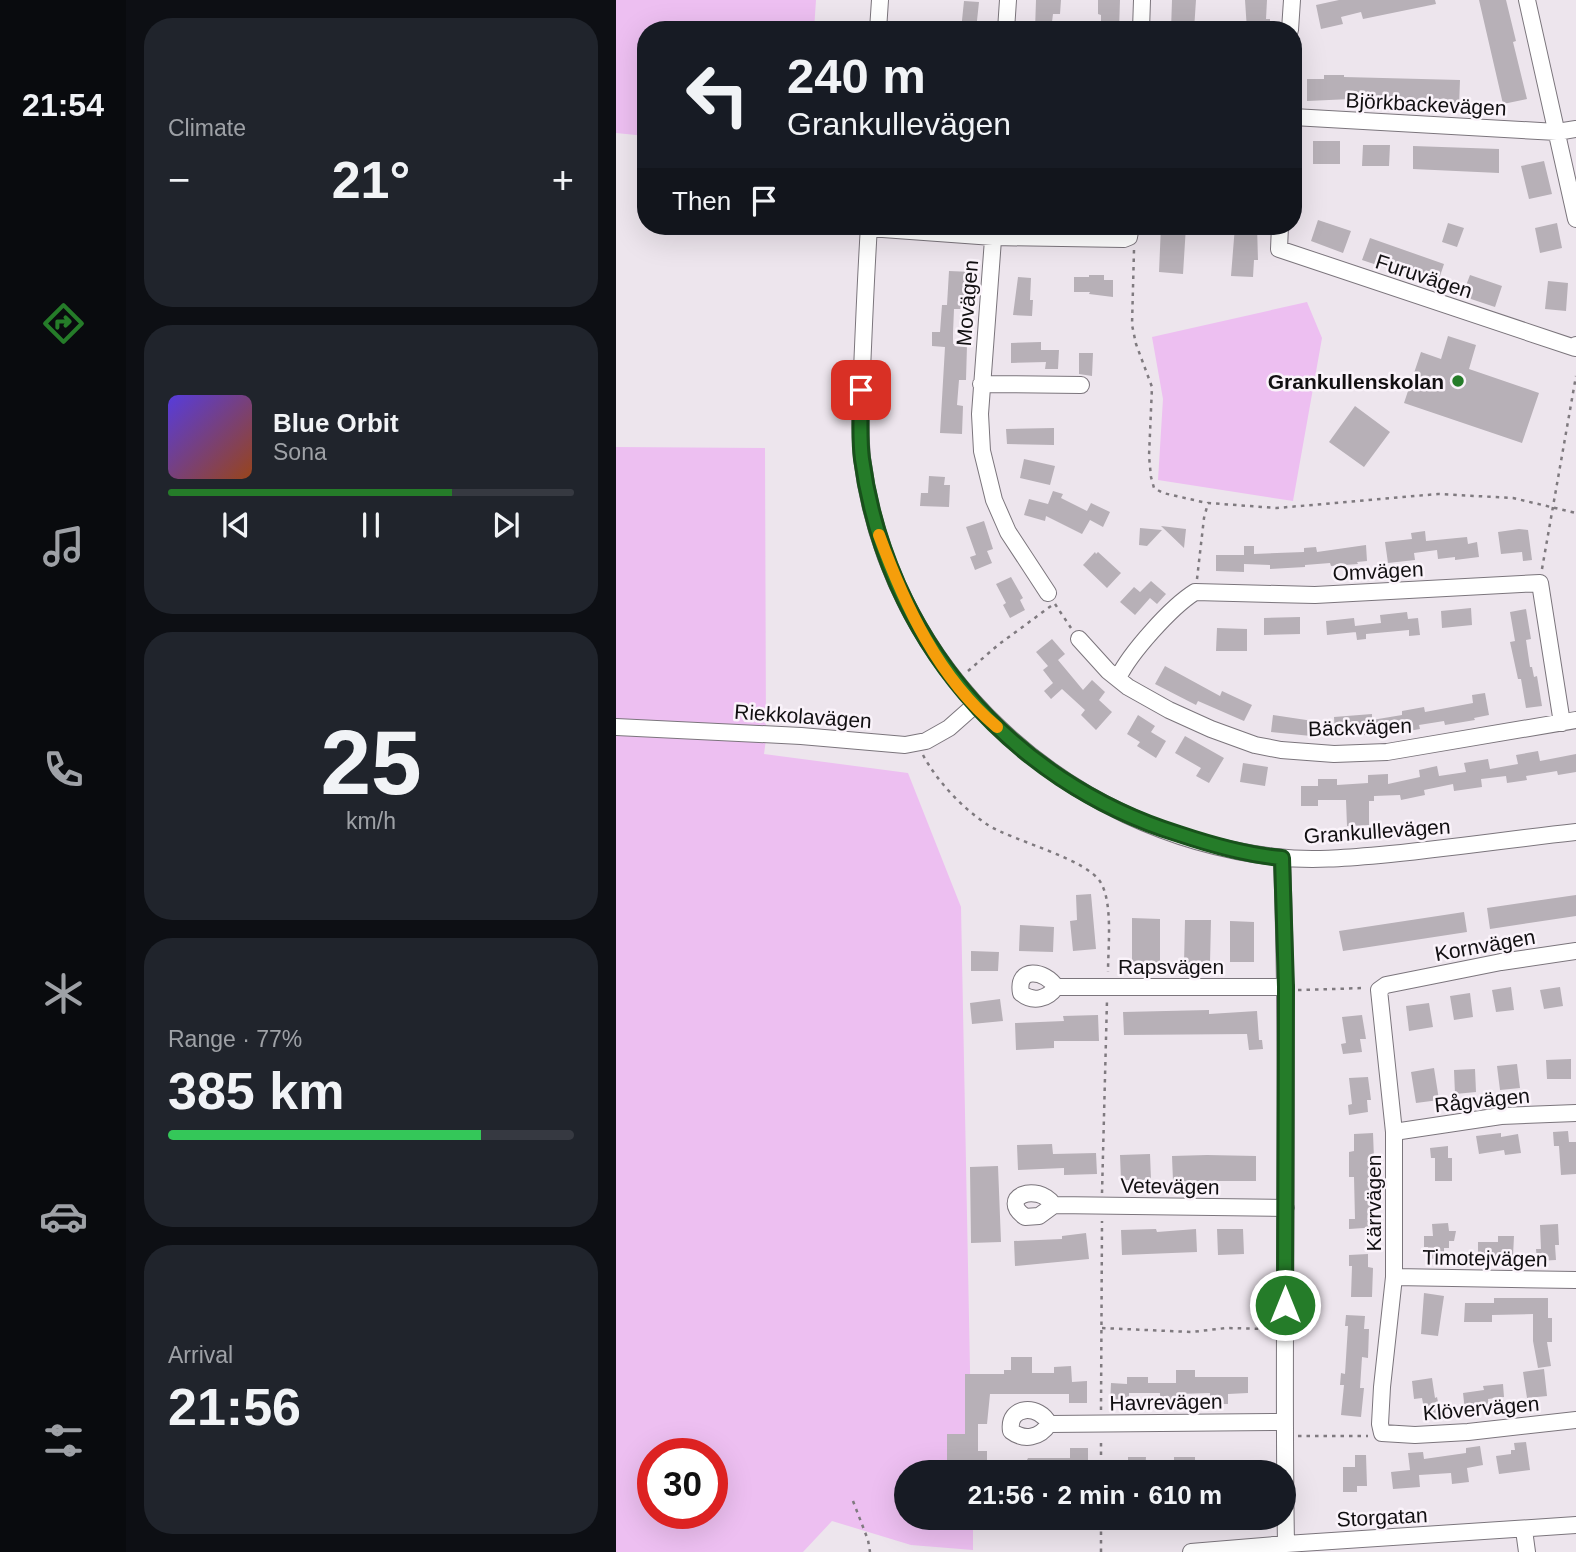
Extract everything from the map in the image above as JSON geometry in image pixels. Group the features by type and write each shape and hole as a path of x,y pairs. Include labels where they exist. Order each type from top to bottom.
{"street":[{"path":"879,21 880,0"},
{"path":"1007,21 1008,0"},
{"path":"1141,21 1142,0"},
{"path":"1291,21 1292,0"},
{"path":"1528,0 1576,219"},
{"name":"Björkbackevägen","path":"1302,118 1557,132 1576,129"},
{"name":"Grankullevägen","path":"869,235 860,434 871,506 897,583 920,629 955,682 1020,748 1070,785 1112,809 1156,827 1222,848 1282,858 1336,858 1401,853 1576,832"},
{"name":"Movägen","path":"993,235 981,384 982,451 994,500 1008,532 1048,593"},
{"path":"1058,235 1124,239 1127,235"},
{"name":"Furuvägen","path":"1280,235 1279,249 1575,348 1576,345"},
{"path":"981,384 1082,385"},
{"path":"1540,583 1569,721"},
{"name":"Omvägen","path":"1195,592 1315,595 1540,583"},
{"path":"1118,678 1125,664 1182,600 1195,592"},
{"name":"Bäckvägen","path":"1079,639 1128,687 1168,710 1255,745 1281,750 1334,754 1387,752 1569,721"},
{"name":"Riekkolavägen","path":"616,727 802,736 905,745 926,741 949,728 975,705"},
{"path":"1282,858 1286,992 1286,1544"},
{"name":"Kornvägen","path":"1378,990 1386,985 1501,962 1576,951"},
{"name":"Rapsvägen","path":"1056,987 1286,992"},
{"name":"Kärrvägen","path":"1378,990 1394,1132 1394,1277 1380,1424 1386,1434"},
{"name":"Rågvägen","path":"1394,1132 1501,1116 1576,1113"},
{"name":"Vetevägen","path":"1054,1205 1286,1208"},
{"name":"Timotejvägen","path":"1394,1277 1576,1280"},
{"name":"Klövervägen","path":"1386,1434 1468,1432 1576,1420"},
{"name":"Havrevägen","path":"1049,1424 1284,1429"},
{"name":"Storgatan","path":"1191,1552 1576,1525"},
{"path":"1524,1530 1527,1552"}],"path":[{"path":"1131,235 1134,250 1132,325 1152,387 1149,456 1154,488 1163,493 1208,503 1278,508 1438,494 1513,498 1576,513"},
{"path":"1540,583 1576,376"},
{"path":"1195,592 1208,503"},
{"path":"955,682 998,645 1055,604 1079,639"},
{"path":"916,743 929,766 957,800 987,824 1088,870 1100,880 1106,896 1108,987 1102,1206 1101,1460"},
{"path":"1286,992 1355,987 1378,990"},
{"path":"1102,1328 1192,1332 1226,1328 1284,1329"},
{"path":"1284,1429 1368,1436 1386,1434"},
{"path":"853,1501 870,1552"},
{"path":"1101,1530 1101,1552"}],"shaded area":[{"path":"616,0 816,0 815,21 637,21 637,135 616,133"},
{"path":"1307,302 1322,338 1293,501 1158,480 1163,399 1152,337"},
{"path":"616,447 765,448 764,754 908,773 961,907 972,1460 894,1460 894,1530 973,1530 973,1550 911,1545 832,1521 803,1552 616,1552"}],"building":[{"path":"1036,0 1061,0 1060,14 1053,14 1052,21 1035,21"},
{"path":"1098,0 1120,0 1119,21 1101,21 1101,15 1098,14"},
{"path":"1172,0 1196,0 1195,21 1171,21"},
{"path":"1245,0 1267,0 1266,19 1270,21 1246,21"},
{"path":"1339,0 1435,0 1436,4 1363,19 1361,12 1341,17 1343,24 1321,29 1316,5"},
{"path":"1479,0 1506,0 1527,99 1503,104"},
{"path":"964,1 979,2 977,21 962,21"},
{"path":"1324,75 1460,80 1459,107 1390,101 1351,102 1351,99 1307,101 1307,79 1324,79"},
{"path":"1313,141 1340,141 1340,164 1313,164"},
{"path":"1363,145 1390,145 1389,166 1362,166"},
{"path":"1413,146 1499,149 1499,173 1413,169"},
{"path":"1544,161 1552,194 1529,199 1521,166"},
{"path":"1318,220 1351,231 1343,253 1311,241"},
{"path":"1448,223 1464,228 1457,247 1442,242"},
{"path":"1557,223 1562,248 1540,253 1535,228"},
{"path":"1161,235 1185,235 1183,274 1159,272"},
{"path":"1234,235 1257,235 1258,260 1254,260 1253,277 1231,276"},
{"path":"1370,238 1444,264 1437,285 1362,260"},
{"path":"949,271 972,272 970,309 954,309 953,344 967,345 966,380 959,380 957,405 963,406 962,434 940,433 945,347 932,346 932,332 940,332 942,305 947,305"},
{"path":"1104,275 1104,280 1113,280 1113,297 1074,292 1074,277"},
{"path":"1470,275 1502,286 1495,307 1462,296"},
{"path":"1018,277 1031,278 1032,316 1013,315"},
{"path":"1548,281 1568,283 1566,311 1545,309"},
{"name":"Grankullenskolan","path":"1448,336 1476,345 1469,369 1539,393 1522,443 1404,403 1421,352 1441,359"},
{"path":"1041,342 1041,350 1059,350 1058,369 1045,369 1046,362 1011,363 1011,343"},
{"path":"1079,353 1093,353 1092,376 1079,374"},
{"path":"1355,406 1390,432 1364,467 1329,442"},
{"path":"1054,428 1054,445 1007,444 1006,429"},
{"path":"1024,459 1055,466 1050,485 1020,478"},
{"path":"929,476 945,477 944,485 950,485 949,507 920,506 921,493 928,493"},
{"path":"1053,491 1063,494 1061,498 1087,511 1091,503 1110,512 1103,527 1090,520 1082,534 1046,516 1045,521 1024,515 1029,499 1048,504"},
{"path":"984,521 993,549 987,551 992,563 975,570 970,557 976,555 966,527"},
{"path":"1161,526 1186,529 1184,548"},
{"path":"1140,528 1162,530 1147,546 1139,545"},
{"path":"1528,530 1532,560 1523,561 1522,552 1501,554 1498,532"},
{"path":"1425,531 1426,541 1467,537 1468,544 1477,542 1479,557 1438,559 1437,550 1414,553 1415,560 1388,563 1385,542 1412,539 1411,533"},
{"path":"1366,545 1367,561 1357,562 1358,564 1331,566 1330,563 1270,569 1270,565 1244,564 1244,572 1216,571 1216,555 1244,555 1244,546 1254,546 1254,554 1304,552 1304,548 1316,547 1317,552"},
{"path":"1095,552 1121,573 1107,588 1083,565"},
{"path":"1011,577 1023,598 1020,600 1025,610 1010,618 996,584"},
{"path":"1151,581 1166,594 1157,604 1150,598 1135,615 1120,602 1134,587 1140,592"},
{"path":"1471,608 1472,625 1442,628 1441,611"},
{"path":"1526,609 1531,639 1526,640 1530,667 1534,677 1537,676 1542,706 1526,708 1510,642 1515,641 1510,612"},
{"path":"1407,612 1408,619 1418,618 1420,635 1409,636 1409,630 1366,634 1366,639 1357,640 1356,632 1327,635 1326,621 1354,618 1355,626 1381,623 1380,615"},
{"path":"1300,617 1300,634 1264,635 1264,618"},
{"path":"1217,628 1247,629 1247,651 1216,651"},
{"path":"1052,639 1065,654 1058,660 1083,690 1092,680 1105,692 1099,700 1112,712 1096,730 1081,715 1085,710 1062,689 1051,699 1044,691 1053,683 1043,670 1048,666 1036,652"},
{"path":"1165,666 1220,696 1222,691 1252,705 1244,721 1198,701 1196,705 1155,684"},
{"path":"1485,693 1489,715 1474,718 1475,720 1445,725 1444,721 1419,725 1420,729 1391,734 1335,734 1334,717 1372,714 1372,720 1402,715 1402,711 1424,707 1425,712 1473,703 1472,695"},
{"path":"1138,715 1155,726 1151,732 1166,741 1156,758 1137,746 1140,742 1127,734"},
{"path":"1273,715 1313,721 1311,736 1271,732"},
{"path":"1185,736 1224,758 1209,783 1196,776 1201,768 1175,753"},
{"path":"1538,751 1540,761 1576,754 1576,772 1558,775 1557,771 1526,776 1527,780 1507,783 1506,776 1481,779 1482,787 1454,791 1453,784 1424,790 1425,795 1401,800 1400,795 1374,796 1374,801 1369,801 1369,825 1347,826 1346,800 1318,800 1318,806 1301,806 1301,786 1318,786 1318,779 1337,779 1337,785 1368,783 1368,775 1388,774 1388,784 1420,777 1419,770 1437,766 1439,776 1466,772 1464,763 1488,759 1490,769 1518,764 1516,755"},
{"path":"1243,763 1268,767 1265,786 1240,782"},
{"path":"1091,894 1096,949 1073,951 1070,921 1077,920 1076,895"},
{"path":"1576,895 1576,916 1490,929 1487,908"},
{"path":"1464,912 1467,932 1343,951 1339,931"},
{"path":"1132,918 1160,919 1160,964 1132,964"},
{"path":"1185,920 1211,920 1210,963 1184,963"},
{"path":"1230,921 1254,922 1254,962 1230,962"},
{"path":"1020,925 1054,927 1053,952 1019,951"},
{"path":"971,951 999,952 998,971 971,971"},
{"path":"1511,987 1514,1010 1496,1012 1492,990"},
{"path":"1560,987 1563,1006 1544,1009 1540,990"},
{"path":"1470,993 1473,1017 1454,1020 1450,996"},
{"path":"1000,999 1003,1021 972,1024 970,1003"},
{"path":"1429,1003 1433,1027 1409,1031 1406,1006"},
{"path":"1209,1010 1209,1014 1257,1011 1259,1040 1262,1040 1263,1049 1249,1050 1247,1034 1124,1035 1123,1012"},
{"path":"1098,1015 1099,1041 1054,1041 1054,1048 1016,1050 1015,1023 1064,1021 1063,1016"},
{"path":"1362,1015 1366,1039 1360,1039 1362,1052 1343,1054 1341,1044 1346,1043 1342,1017"},
{"path":"1571,1059 1571,1079 1547,1079 1546,1060"},
{"path":"1517,1064 1520,1088 1500,1090 1497,1066"},
{"path":"1434,1068 1439,1100 1416,1103 1411,1072"},
{"path":"1475,1069 1476,1092 1455,1094 1454,1070"},
{"path":"1368,1077 1371,1100 1367,1100 1368,1112 1349,1115 1348,1105 1352,1104 1349,1078"},
{"path":"1568,1131 1569,1142 1576,1142 1576,1174 1561,1175 1559,1146 1554,1146 1553,1132"},
{"path":"1373,1133 1374,1159 1369,1159 1369,1191 1373,1191 1374,1216 1369,1218 1379,1218 1379,1227 1349,1229 1349,1219 1355,1219 1354,1177 1349,1177 1349,1152 1354,1151 1354,1134"},
{"path":"1501,1133 1501,1137 1518,1134 1521,1153 1505,1155 1504,1150 1479,1154 1476,1136"},
{"path":"1052,1144 1053,1154 1096,1153 1097,1174 1064,1175 1064,1168 1018,1170 1017,1145"},
{"path":"1448,1146 1448,1158 1452,1158 1452,1181 1435,1181 1435,1158 1431,1158 1430,1148"},
{"path":"1150,1154 1151,1180 1121,1180 1120,1155"},
{"path":"1172,1156 1256,1156 1256,1181 1173,1181"},
{"path":"998,1166 1001,1242 971,1243 970,1167"},
{"path":"1448,1223 1449,1231 1456,1231 1454,1241 1449,1241 1449,1248 1444,1248 1444,1258 1429,1259 1428,1247 1424,1247 1424,1236 1433,1236 1432,1224"},
{"path":"1558,1224 1559,1245 1555,1245 1556,1260 1537,1261 1536,1249 1541,1249 1540,1225"},
{"path":"1156,1229 1157,1232 1196,1229 1197,1252 1122,1255 1121,1230"},
{"path":"1217,1229 1243,1229 1244,1254 1218,1255"},
{"path":"1086,1233 1089,1259 1015,1266 1014,1241 1062,1239 1062,1236"},
{"path":"1498,1236 1514,1236 1513,1256 1502,1256 1501,1260 1478,1259 1478,1242 1498,1242"},
{"path":"1368,1254 1368,1267 1373,1268 1372,1297 1351,1297 1352,1266 1349,1266 1349,1255"},
{"path":"1424,1293 1444,1296 1438,1336 1421,1334"},
{"path":"1494,1298 1548,1298 1548,1318 1552,1318 1552,1342 1547,1342 1551,1366 1538,1368 1533,1341 1533,1314 1492,1315 1492,1322 1464,1322 1465,1303 1494,1303"},
{"path":"1346,1315 1365,1316 1364,1329 1369,1329 1368,1358 1362,1357 1360,1388 1364,1388 1361,1417 1341,1415 1344,1385 1340,1385 1341,1373 1345,1374 1348,1326 1345,1326"},
{"path":"1011,1357 1032,1357 1032,1373 1054,1373 1054,1367 1071,1366 1072,1382 1087,1381 1087,1403 1069,1403 1069,1394 990,1394 987,1424 978,1424 978,1451 987,1451 987,1460 947,1460 947,1434 965,1434 965,1374 1004,1374 1004,1370 1011,1370"},
{"path":"1544,1369 1547,1396 1527,1398 1523,1372"},
{"path":"1176,1370 1195,1370 1195,1377 1248,1377 1248,1393 1228,1394 1228,1404 1210,1404 1210,1393 1178,1394 1178,1404 1160,1404 1160,1393 1129,1393 1129,1405 1110,1405 1111,1383 1127,1384 1127,1377 1148,1377 1148,1383 1176,1383"},
{"path":"1432,1378 1440,1412 1425,1414 1422,1398 1414,1399 1412,1381"},
{"path":"1503,1384 1504,1397 1488,1399 1489,1408 1465,1411 1463,1393 1484,1390 1483,1386"},
{"path":"1526,1442 1530,1470 1499,1474 1496,1456 1511,1454 1511,1450 1515,1450 1514,1443"},
{"path":"1480,1446 1483,1465 1467,1468 1469,1482 1452,1484 1451,1473 1419,1475 1420,1487 1393,1489 1391,1472 1410,1470 1408,1453 1423,1452 1424,1459 1466,1453 1466,1448"},
{"path":"1070,1448 1088,1448 1088,1460 1027,1460 1028,1458 1070,1458"},
{"path":"1355,1455 1366,1455 1367,1486 1357,1486 1357,1492 1343,1492 1343,1467 1355,1467"},
{"path":"1128,1457 1146,1457 1146,1460 1128,1460"},
{"path":"1174,1457 1195,1457 1195,1460 1174,1460"}],"slow traffic":[{"path":"879,535 897,583 934,652 959,687 997,727"}],"place":[{"name":"Grankullenskolan","path":"1458,381"}],"route":[{"path":"861,390 862,459 879,534 897,583 920,629 959,687 975,705 1020,748 1070,785 1112,809 1156,827 1222,848 1282,858 1286,987 1285,1305"}]}
